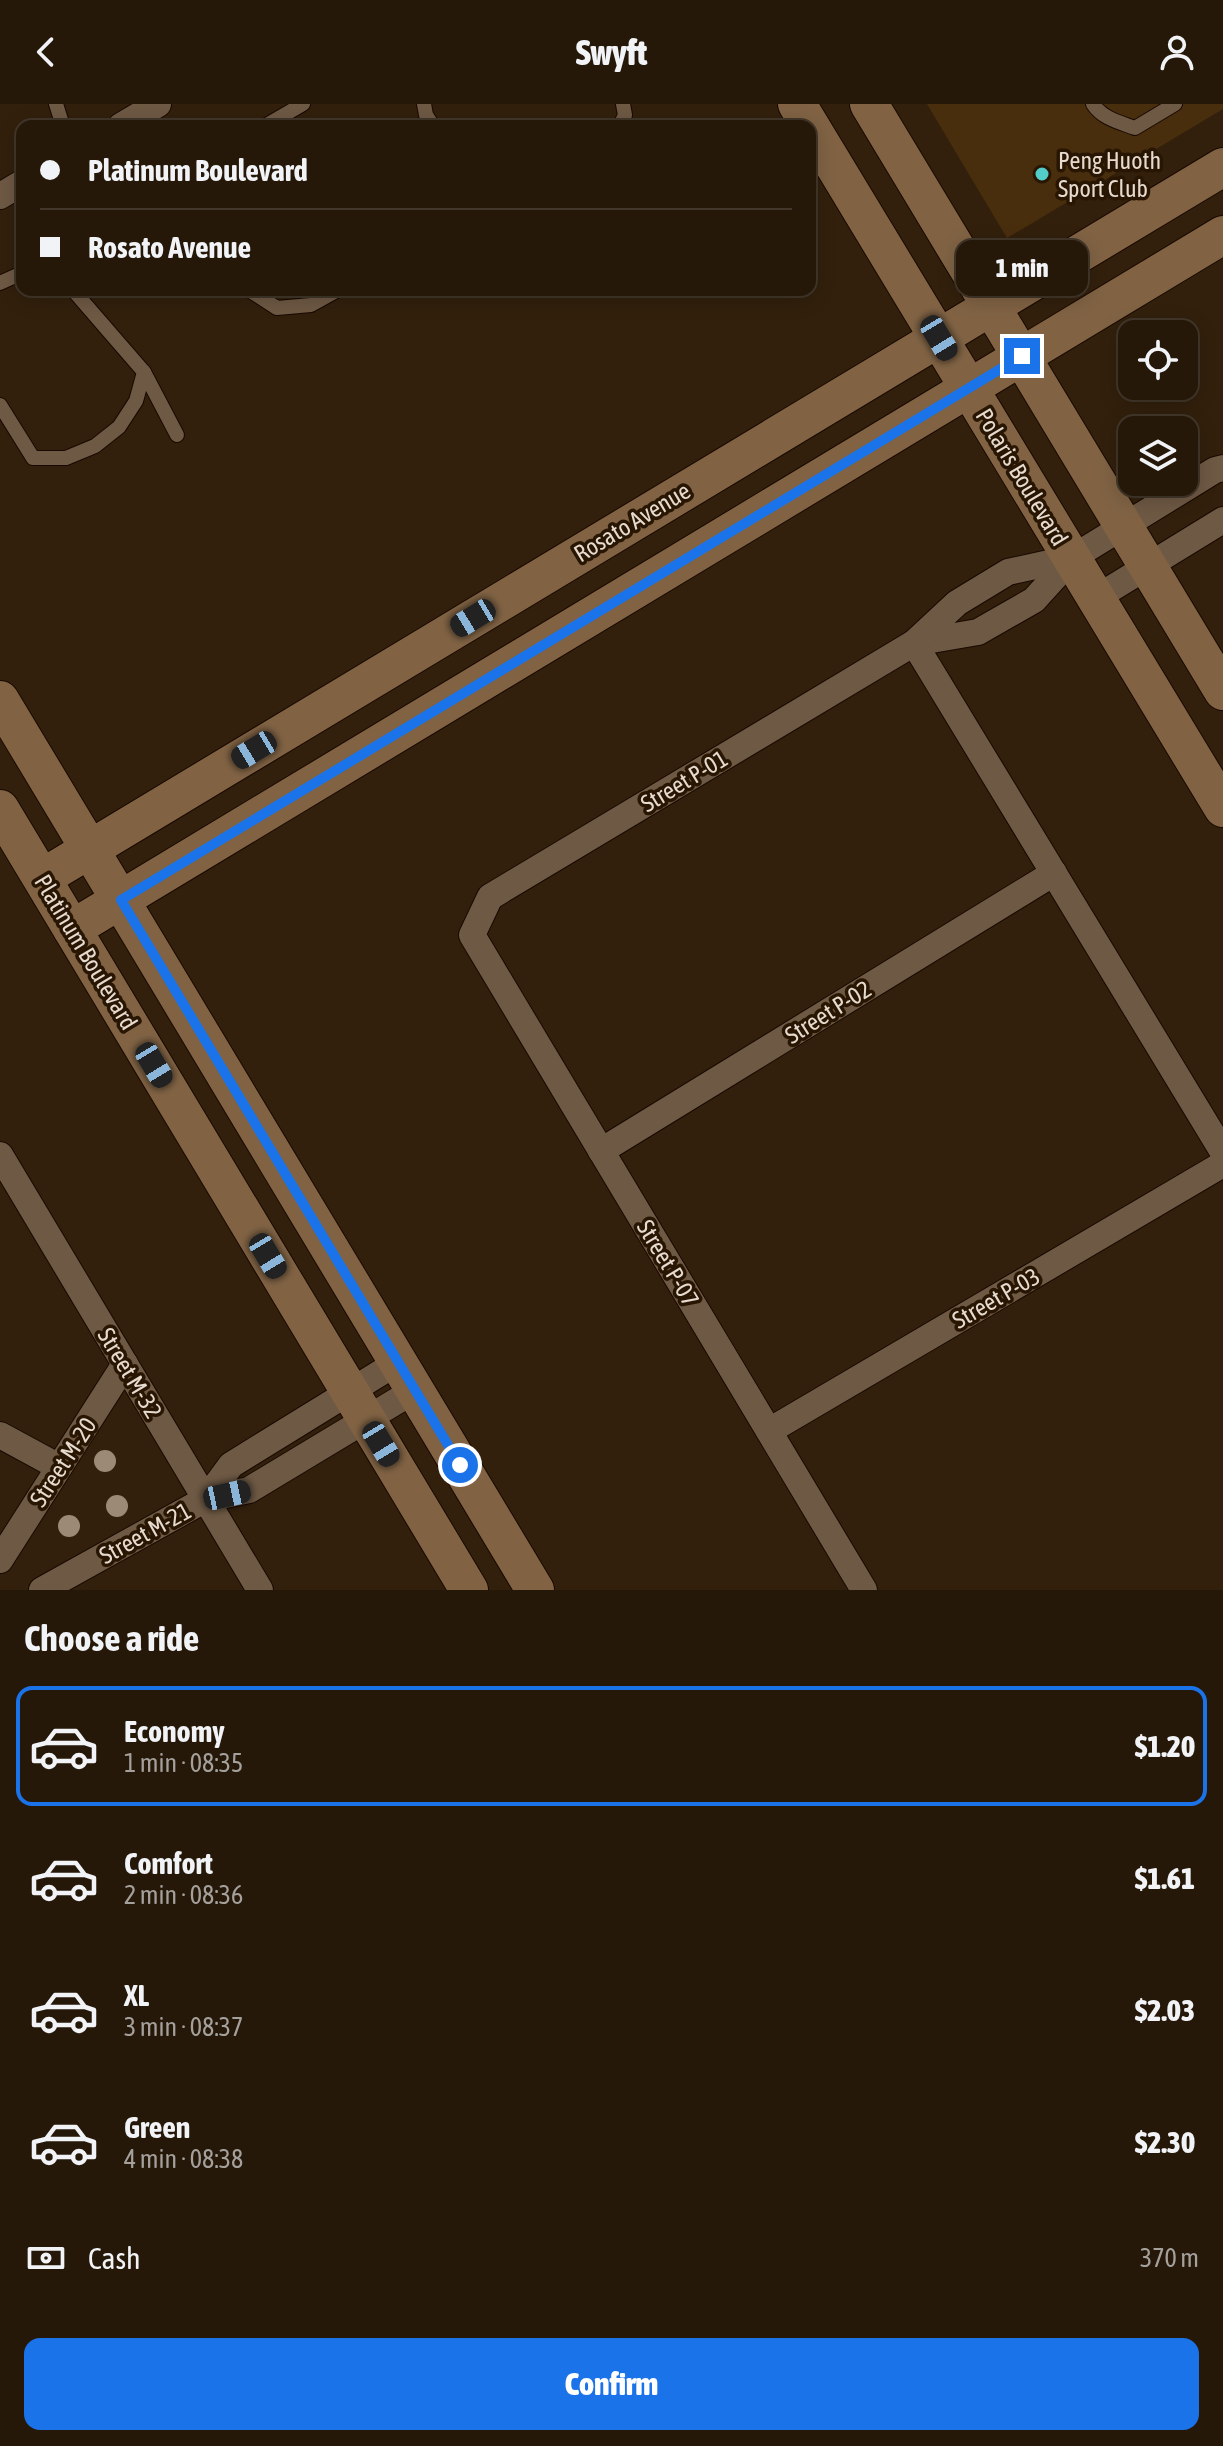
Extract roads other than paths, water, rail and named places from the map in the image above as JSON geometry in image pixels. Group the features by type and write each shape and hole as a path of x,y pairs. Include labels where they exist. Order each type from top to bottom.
{"street":[{"path":"869,104 1223,691"},
{"name":"Polaris Boulevard","path":"816,135 1223,808"},
{"name":"Rosato Avenue","path":"42,878 1223,167"},
{"path":"72,929 1223,235"},
{"path":"914,643 978,632 1034,600 1072,558 1223,468"},
{"path":"1096,598 1223,520"},
{"path":"914,643 957,603 1008,572 1072,558"},
{"path":"914,643 1223,1152"},
{"name":"Street P-01","path":"472,935 490,897 914,643"},
{"path":"0,700 535,1590"},
{"name":"Platinum Boulevard","path":"0,809 469,1590"},
{"name":"Street P-02","path":"601,1151 1054,873"},
{"name":"Street P-07","path":"472,935 864,1590"},
{"name":"Street P-03","path":"769,1431 1223,1164"},
{"name":"Street M-32","path":"2,1166 260,1590"},
{"name":"Street M-20","path":"0,1560 125,1364"},
{"path":"206,1499 231,1465 358,1406 406,1376"},
{"path":"0,1435 59,1467"},
{"name":"Street M-21","path":"42,1590 206,1499"}],"lane":[{"path":"275,120 303,104"},
{"path":"1093,104 1112,120 1135,128 1175,104"},
{"path":"78,296 144,372 177,435"},
{"path":"258,296 277,308 311,305 327,296"},
{"path":"0,405 33,458 66,458 95,446 119,427 136,401 144,372"}],"place":[{"name":"Peng Huoth Sport Club","path":"1042,174"}]}
